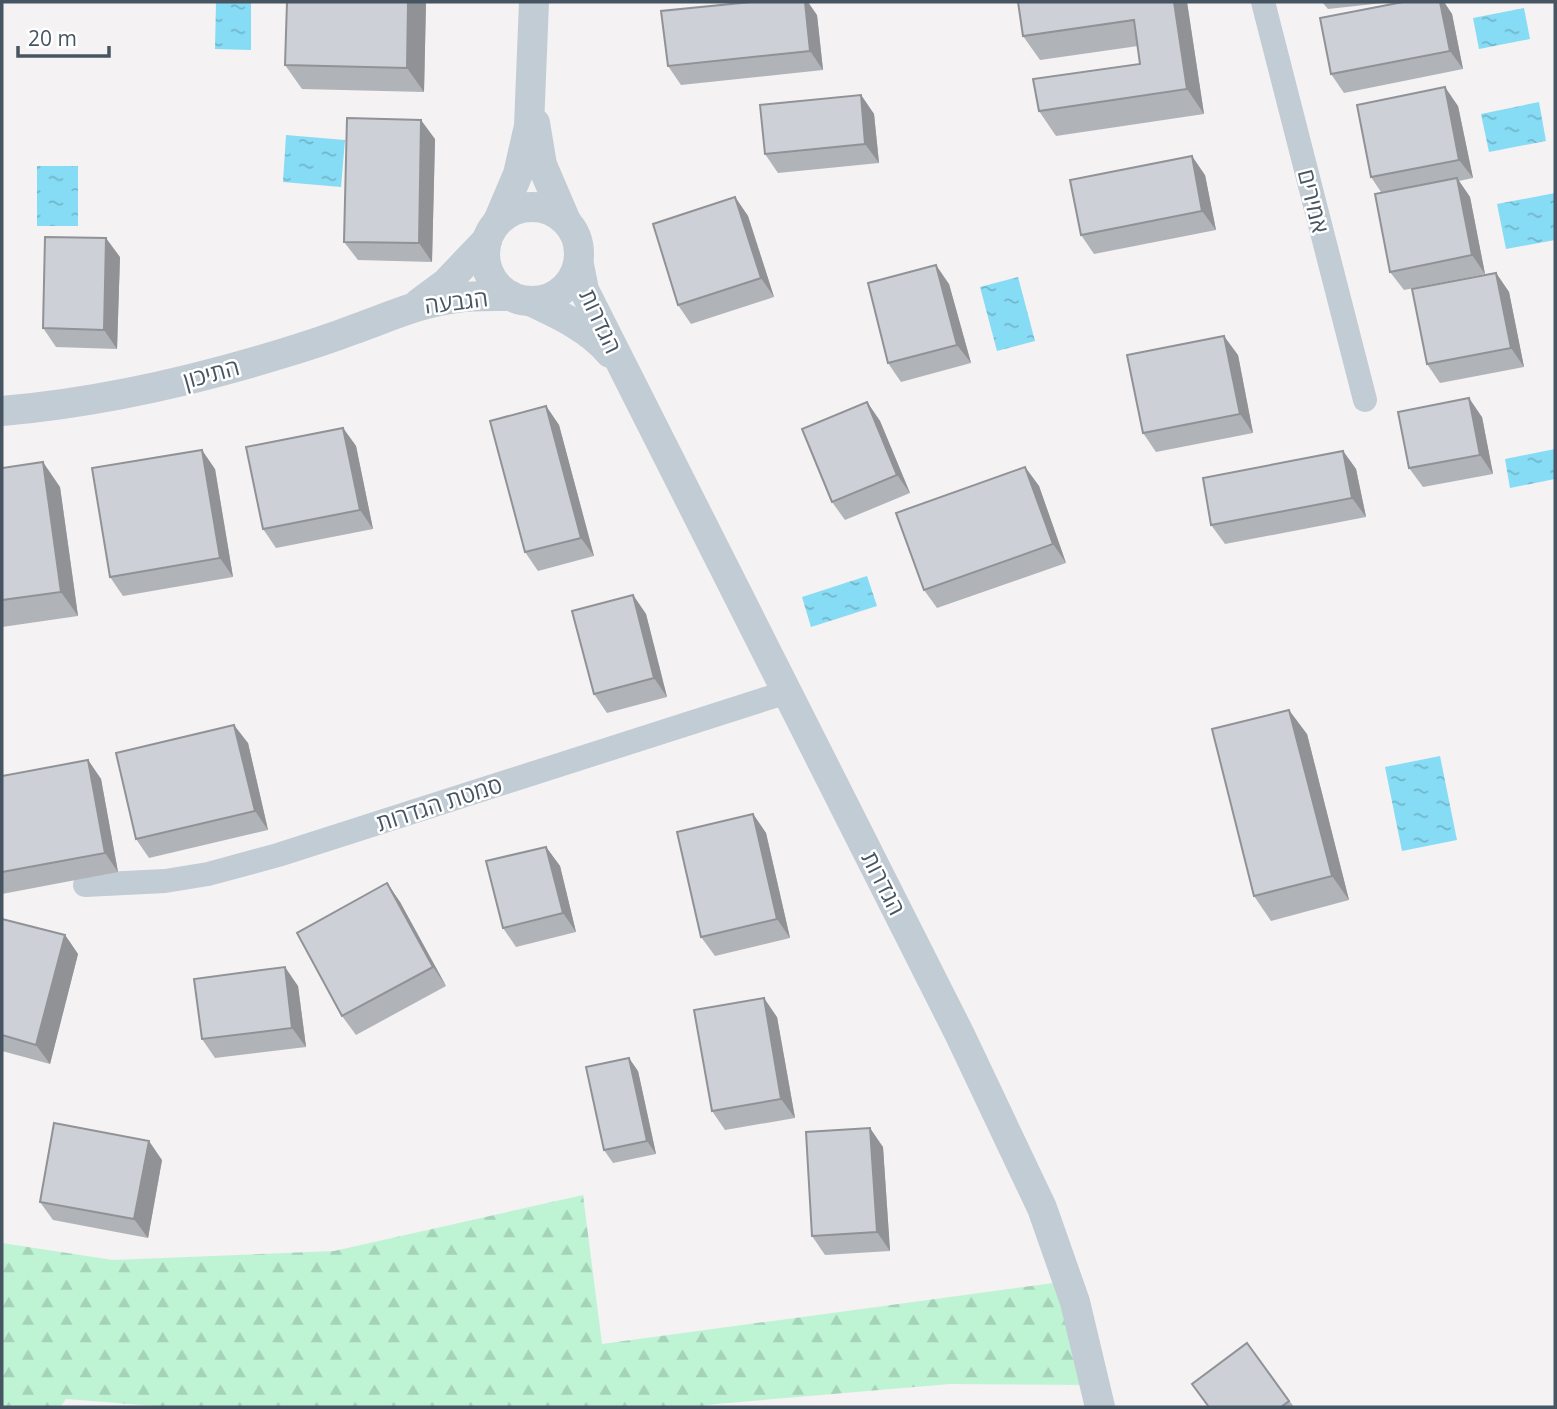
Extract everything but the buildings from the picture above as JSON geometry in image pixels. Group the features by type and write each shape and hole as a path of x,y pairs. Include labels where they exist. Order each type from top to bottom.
{"street":[{"name":"הגבעה","path":"413,307 446,283 492,231 518,174 528,126 534,2"},
{"name":"אמירים","path":"1263,2 1365,400"},
{"name":"הגבעה","path":"530,96 542,165 566,221"},
{"path":"524,207 539,207 554,212 566,221 575,234 579,249 579,265 572,280 561,292 547,299 521,299 502,291 491,279 486,265 485,249 492,231 510,212 524,207"},
{"name":"הגדרות","path":"579,265 584,290 960,1034 1042,1208 1075,1302 1100,1407"},
{"name":"הגבעה","path":"413,307 456,298 482,296 521,299"},
{"name":"הגדרות","path":"521,299 579,326 601,343 627,376"},
{"name":"התיכון","path":"2,411 124,394 206,376 353,330 413,307"},
{"name":"סמטת הגדרות","path":"85,885 165,880 208,874 787,692"}],"green space":[{"path":"583,1195 602,1344 1061,1282 1098,1385 950,1384 695,1407 168,1407 66,1399 60,1407 2,1407 2,1243 113,1260 334,1251"}],"water":[{"path":"216,2 251,2 251,50 215,49"},
{"path":"1524,8 1530,39 1479,49 1473,18"},
{"path":"1539,102 1546,141 1489,152 1481,114"},
{"path":"286,135 345,140 341,187 283,182"},
{"path":"37,166 78,166 78,226 37,226"},
{"path":"1555,193 1555,240 1506,249 1497,204"},
{"path":"1018,277 1035,341 997,351 980,287"},
{"path":"1555,449 1555,479 1510,488 1505,459"},
{"path":"867,576 877,606 811,627 802,597"},
{"path":"1440,756 1457,840 1402,851 1385,767"}]}
